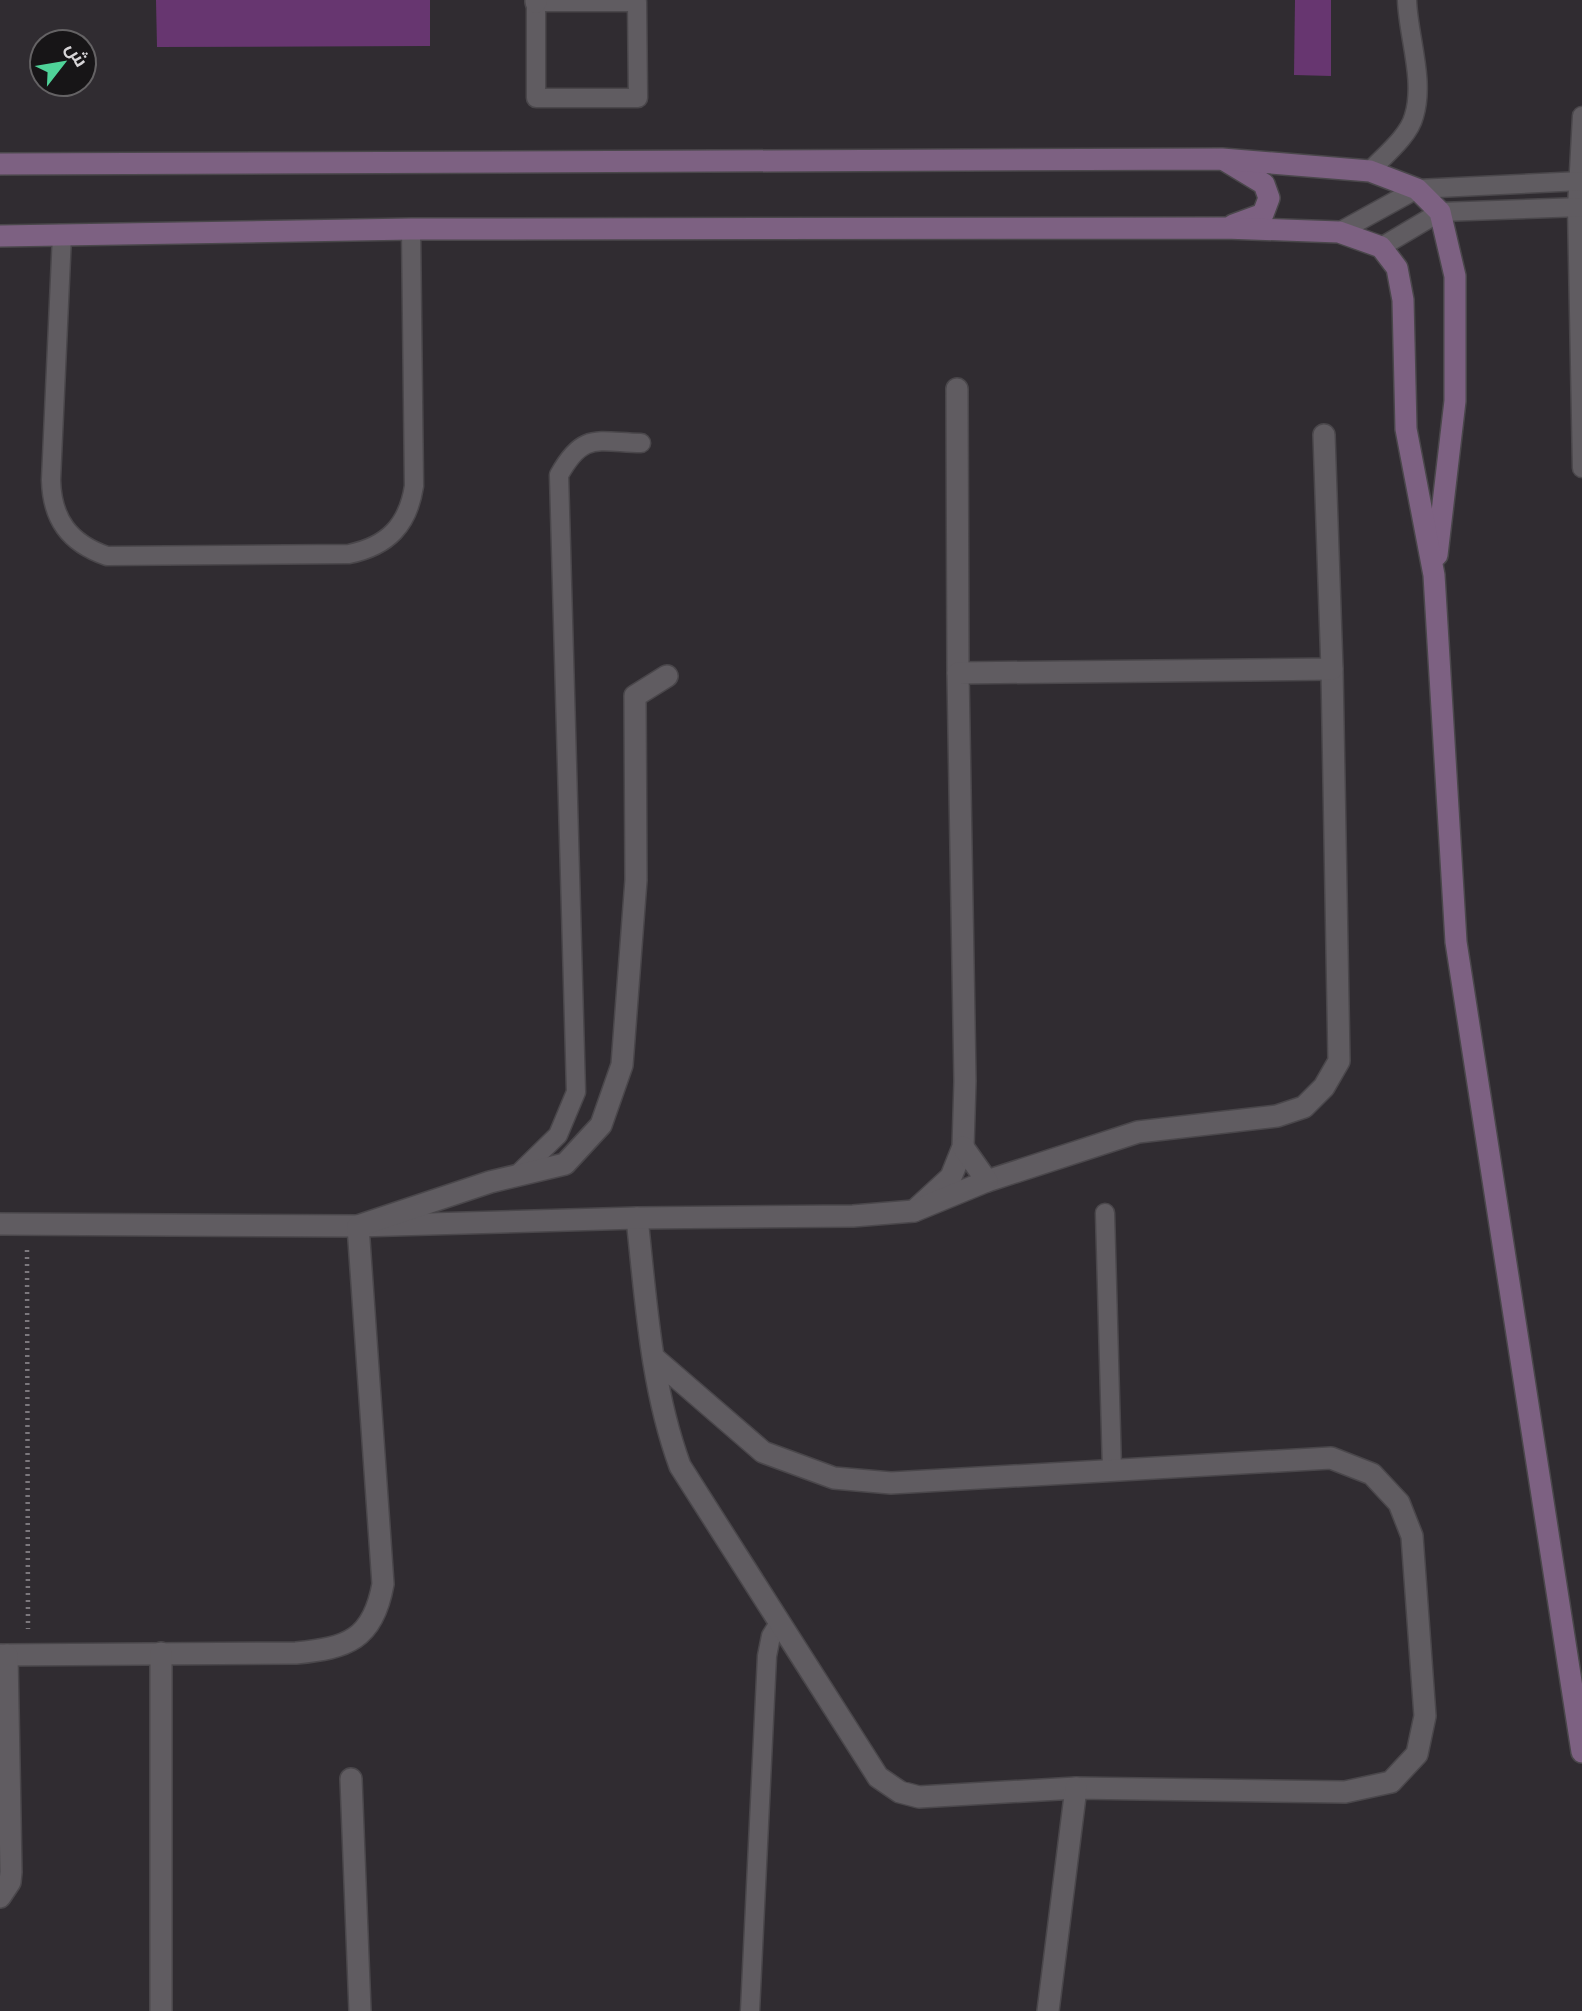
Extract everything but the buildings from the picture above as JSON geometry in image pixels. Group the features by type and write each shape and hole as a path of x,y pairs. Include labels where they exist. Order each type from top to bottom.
{"street":[{"path":"1222,159 1264,184 1269,198 1263,214 1225,228"},
{"path":"0,164 1222,159 1370,171 1417,189 1440,212 1455,276 1455,401 1434,575"},
{"path":"0,236 411,229 1225,228 1339,232 1381,247 1397,268 1403,300 1406,429 1434,575 1455,942 1582,1752"},
{"path":"914,1211 951,1177 963,1147 965,1081 958,673 957,389"},
{"path":"0,1224 358,1226 636,1218 853,1216 914,1211 987,1181 1138,1132 1277,1116 1304,1107 1324,1087 1339,1061 1332,668 1324,435"},
{"path":"958,673 1332,668"},
{"path":"358,1226 490,1182 565,1164 601,1125 622,1065 636,880 635,696 667,676"},
{"path":"963,1147 987,1181"},
{"path":"636,1218 653,1357 670,1440 680,1466 878,1777 900,1791 919,1797 1076,1788 1345,1792 1391,1782 1417,1754 1425,1716 1412,1536 1399,1503 1372,1474 1331,1458 891,1483 834,1478 763,1452 653,1357"},
{"path":"0,1897 10,1882 11,1872 12,1655 296,1653 335,1649 364,1632 379,1605 383,1584 358,1226"},
{"path":"161,1653 161,2011"},
{"path":"352,1779 360,2011"},
{"path":"1048,2011 1076,1788"}],"lane":[{"path":"1370,171 1398,141 1414,117 1417,83 1407,0"},
{"path":"536,1 637,2 638,98 537,98 536,1"},
{"path":"1582,116 1582,468"},
{"path":"1339,232 1417,189 1581,181"},
{"path":"1381,247 1440,212 1580,207"},
{"path":"62,235 51,500 58,520 70,536 87,549 117,557 349,554 370,550 388,540 402,525 411,506 414,486 411,229"},
{"path":"515,1177 558,1135 576,1092 559,475 572,451 591,442 641,443"},
{"path":"1105,1213 1112,1470"},
{"path":"750,2011 767,1656 771,1636 779,1623"}],"path":[{"path":"12,1655 27,1224"}]}
